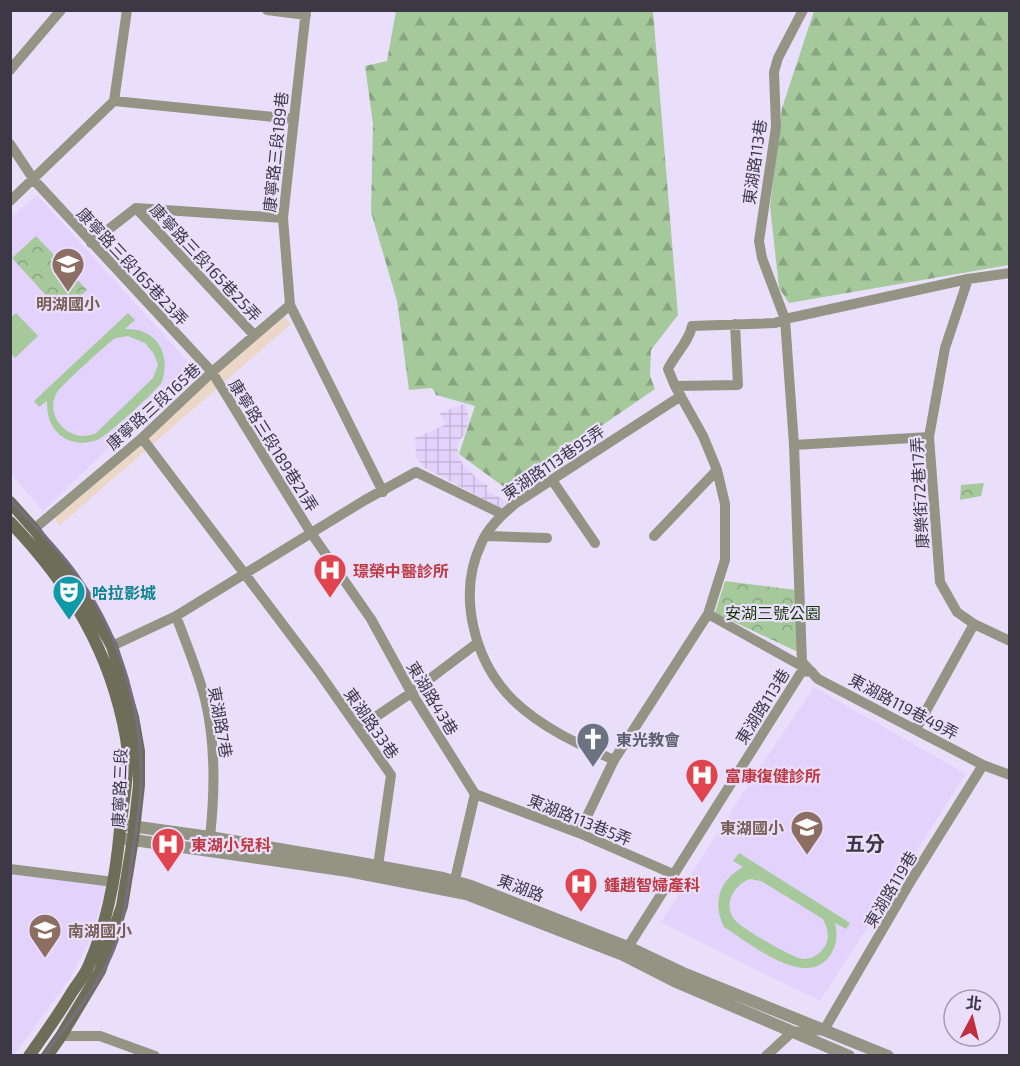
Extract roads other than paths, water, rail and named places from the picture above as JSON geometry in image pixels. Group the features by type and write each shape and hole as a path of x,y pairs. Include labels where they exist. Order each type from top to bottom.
{"main road":[{"name":"康寧路三段","path":"10,502 34,529 81,591 111,646 134,717 139,751 139,785 127,825 120,838 110,904 88,967 29,1056"},
{"name":"康寧路三段","path":"13,530 54,573 75,602 107,670 126,740 127,825 133,840 122,906 100,971 47,1056"}],"street":[{"path":"10,70 61,10"},
{"path":"10,201 114,101 127,10"},
{"path":"267,10 306,13"},
{"name":"東湖路113巷","path":"803,10 778,58 774,72 776,127 759,241 762,258 785,319 794,445 802,662 813,672"},
{"name":"康寧路三段189巷","path":"306,13 283,218 290,305 382,492"},
{"path":"114,101 294,119"},
{"name":"康寧路三段165巷23弄","path":"10,144 34,180 212,372"},
{"path":"91,243 136,208 283,218"},
{"name":"康寧路三段165巷25弄","path":"136,208 254,335"},
{"path":"579,833 614,760 708,614 725,560 725,504 717,470 703,436 668,369 690,335 692,326 775,323 968,279 1010,273"},
{"name":"康樂街72巷17弄","path":"968,279 945,348 928,437 940,582 957,612 974,624 1010,640"},
{"name":"康寧路三段165巷","path":"34,529 142,438 212,372 290,305"},
{"path":"675,386 738,385 735,324"},
{"name":"康寧路三段189巷21弄","path":"212,372 311,533"},
{"name":"東湖路113巷95弄","path":"614,760 567,739 513,700 495,678 476,644 470,590 481,542 502,514 681,396"},
{"path":"794,445 928,437"},
{"name":"東湖路33巷","path":"142,438 318,671 391,775 378,866"},
{"path":"654,536 717,470"},
{"path":"111,646 176,616 416,472 502,514"},
{"path":"552,480 594,543"},
{"name":"東湖路43巷","path":"311,533 371,619 411,692 474,795"},
{"path":"487,536 547,538"},
{"name":"東湖路119巷49弄","path":"708,614 813,672 819,679 983,765 1010,775"},
{"name":"東湖路7巷","path":"176,616 205,699 213,759 214,801 210,837"},
{"path":"916,729 974,624"},
{"path":"359,728 476,644"},
{"name":"東湖路113巷","path":"628,947 802,671 813,672"},
{"name":"東湖路119巷","path":"824,1030 912,879 983,765"},
{"path":"454,886 474,795"},
{"name":"東湖路113巷5弄","path":"474,795 579,833 674,874"},
{"name":"東湖路","path":"127,825 378,866 454,886 466,894 623,955 674,981 849,1056"},
{"name":"東湖路","path":"120,838 454,886 471,886 628,947 683,973 888,1056"},
{"path":"10,869 114,882"},
{"path":"766,1056 792,1032 824,1030"},
{"path":"61,1036 100,1036 155,1056"}],"railway":[{"path":"10,500 66,560 82,582 108,628 119,653 134,704 141,757 139,811 119,934 110,958 96,984 44,1056"}],"place":[{"name":"明湖國小","path":"68,293"},
{"name":"璟榮中醫診所","path":"330,599"},
{"name":"哈拉影城","path":"69,621"},
{"name":"東光教會","path":"593,768"},
{"name":"富康復健診所","path":"702,804"},
{"name":"東湖國小","path":"807,856"},
{"name":"東湖小兒科","path":"168,873"},
{"name":"鍾趙智婦產科","path":"581,913"},
{"name":"南湖國小","path":"45,959"}],"district":[{"name":"五分","path":"865,843"}],"park label":[{"name":"安湖三號公園","path":"773,612"}]}
